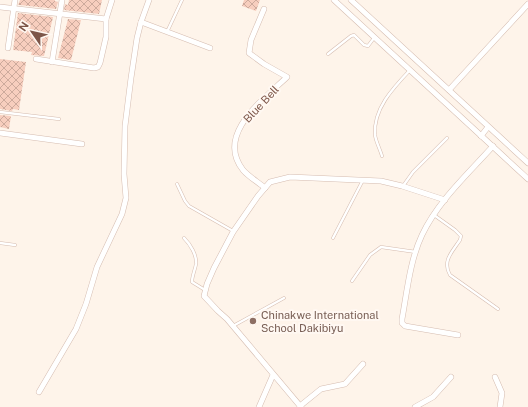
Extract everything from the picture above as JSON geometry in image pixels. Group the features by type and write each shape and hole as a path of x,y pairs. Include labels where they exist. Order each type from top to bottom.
{"street":[{"path":"8,48 15,0"},
{"path":"52,62 62,0"},
{"path":"36,59 94,68 98,67 106,37 106,19 112,0"},
{"path":"39,392 76,329 86,304 97,267 123,209 126,198 124,174 125,126 137,38 149,0"},
{"path":"334,0 528,179"},
{"path":"351,0 528,163"},
{"path":"449,90 528,4"},
{"path":"0,7 106,19"},
{"name":"Blue Bell","path":"264,9 251,40 249,53 264,64 287,77 245,119 235,136 235,153 243,170 265,188"},
{"path":"141,22 210,48"},
{"path":"481,136 488,127"},
{"path":"0,133 82,144"},
{"path":"458,335 405,326 402,323 403,312 416,252 422,235 445,200 492,146"},
{"path":"363,364 345,384 321,389 301,407 233,326 204,296 214,268 233,232 270,182 290,177 382,181 445,200"},
{"path":"259,407 273,375"},
{"path":"415,407 433,397 451,377"},
{"path":"495,377 502,393 500,407"}],"lane":[{"path":"167,32 182,0"},
{"path":"328,54 351,36 354,35 364,46 368,46 375,37"},
{"path":"382,156 375,135 376,118 394,87 410,70"},
{"path":"0,112 59,119"},
{"path":"402,186 413,172 447,138"},
{"path":"333,238 363,180"},
{"path":"177,184 189,206 233,232"},
{"path":"434,215 461,236 447,261 447,270 450,275 498,309"},
{"path":"184,238 192,248 196,262 192,282 206,290"},
{"path":"0,243 15,245"},
{"path":"352,281 370,255 381,246 416,252"},
{"path":"233,326 284,298"}],"building":[{"path":"20,0 55,0 58,2 56,9 18,5"},
{"path":"69,0 102,0 99,14 64,10 65,4 68,5"},
{"path":"244,0 260,0 256,11 242,6"},
{"path":"18,13 53,17 44,56 31,55 32,52 13,50"},
{"path":"68,19 81,20 71,60 58,58"},
{"path":"0,59 26,62 19,110 13,109 12,111 0,109"},
{"path":"0,115 11,116 9,129 0,127"}],"place":[{"name":"Chinakwe International School Dakibiyu","path":"253,321"}]}
